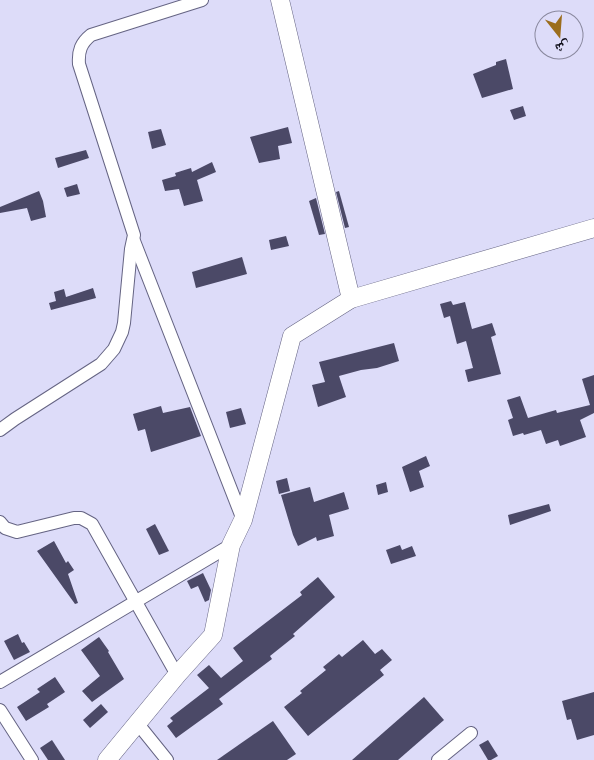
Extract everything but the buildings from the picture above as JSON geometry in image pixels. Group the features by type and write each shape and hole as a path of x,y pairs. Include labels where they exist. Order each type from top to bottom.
{"street":[{"path":"202,0 91,34 80,48 78,56 133,229 134,241 243,520"},
{"path":"280,0 351,299"},
{"path":"107,760 177,674 213,635 230,545 243,520 292,336 351,299 594,228"},
{"path":"0,430 15,418 101,364 114,350 124,323 131,249 134,241"},
{"path":"0,522 5,528 17,532 74,518 87,520 96,530 177,674"},
{"path":"0,682 230,545"},
{"path":"0,710 32,760"},
{"path":"138,724 167,760"},
{"path":"438,760 470,733"}]}
